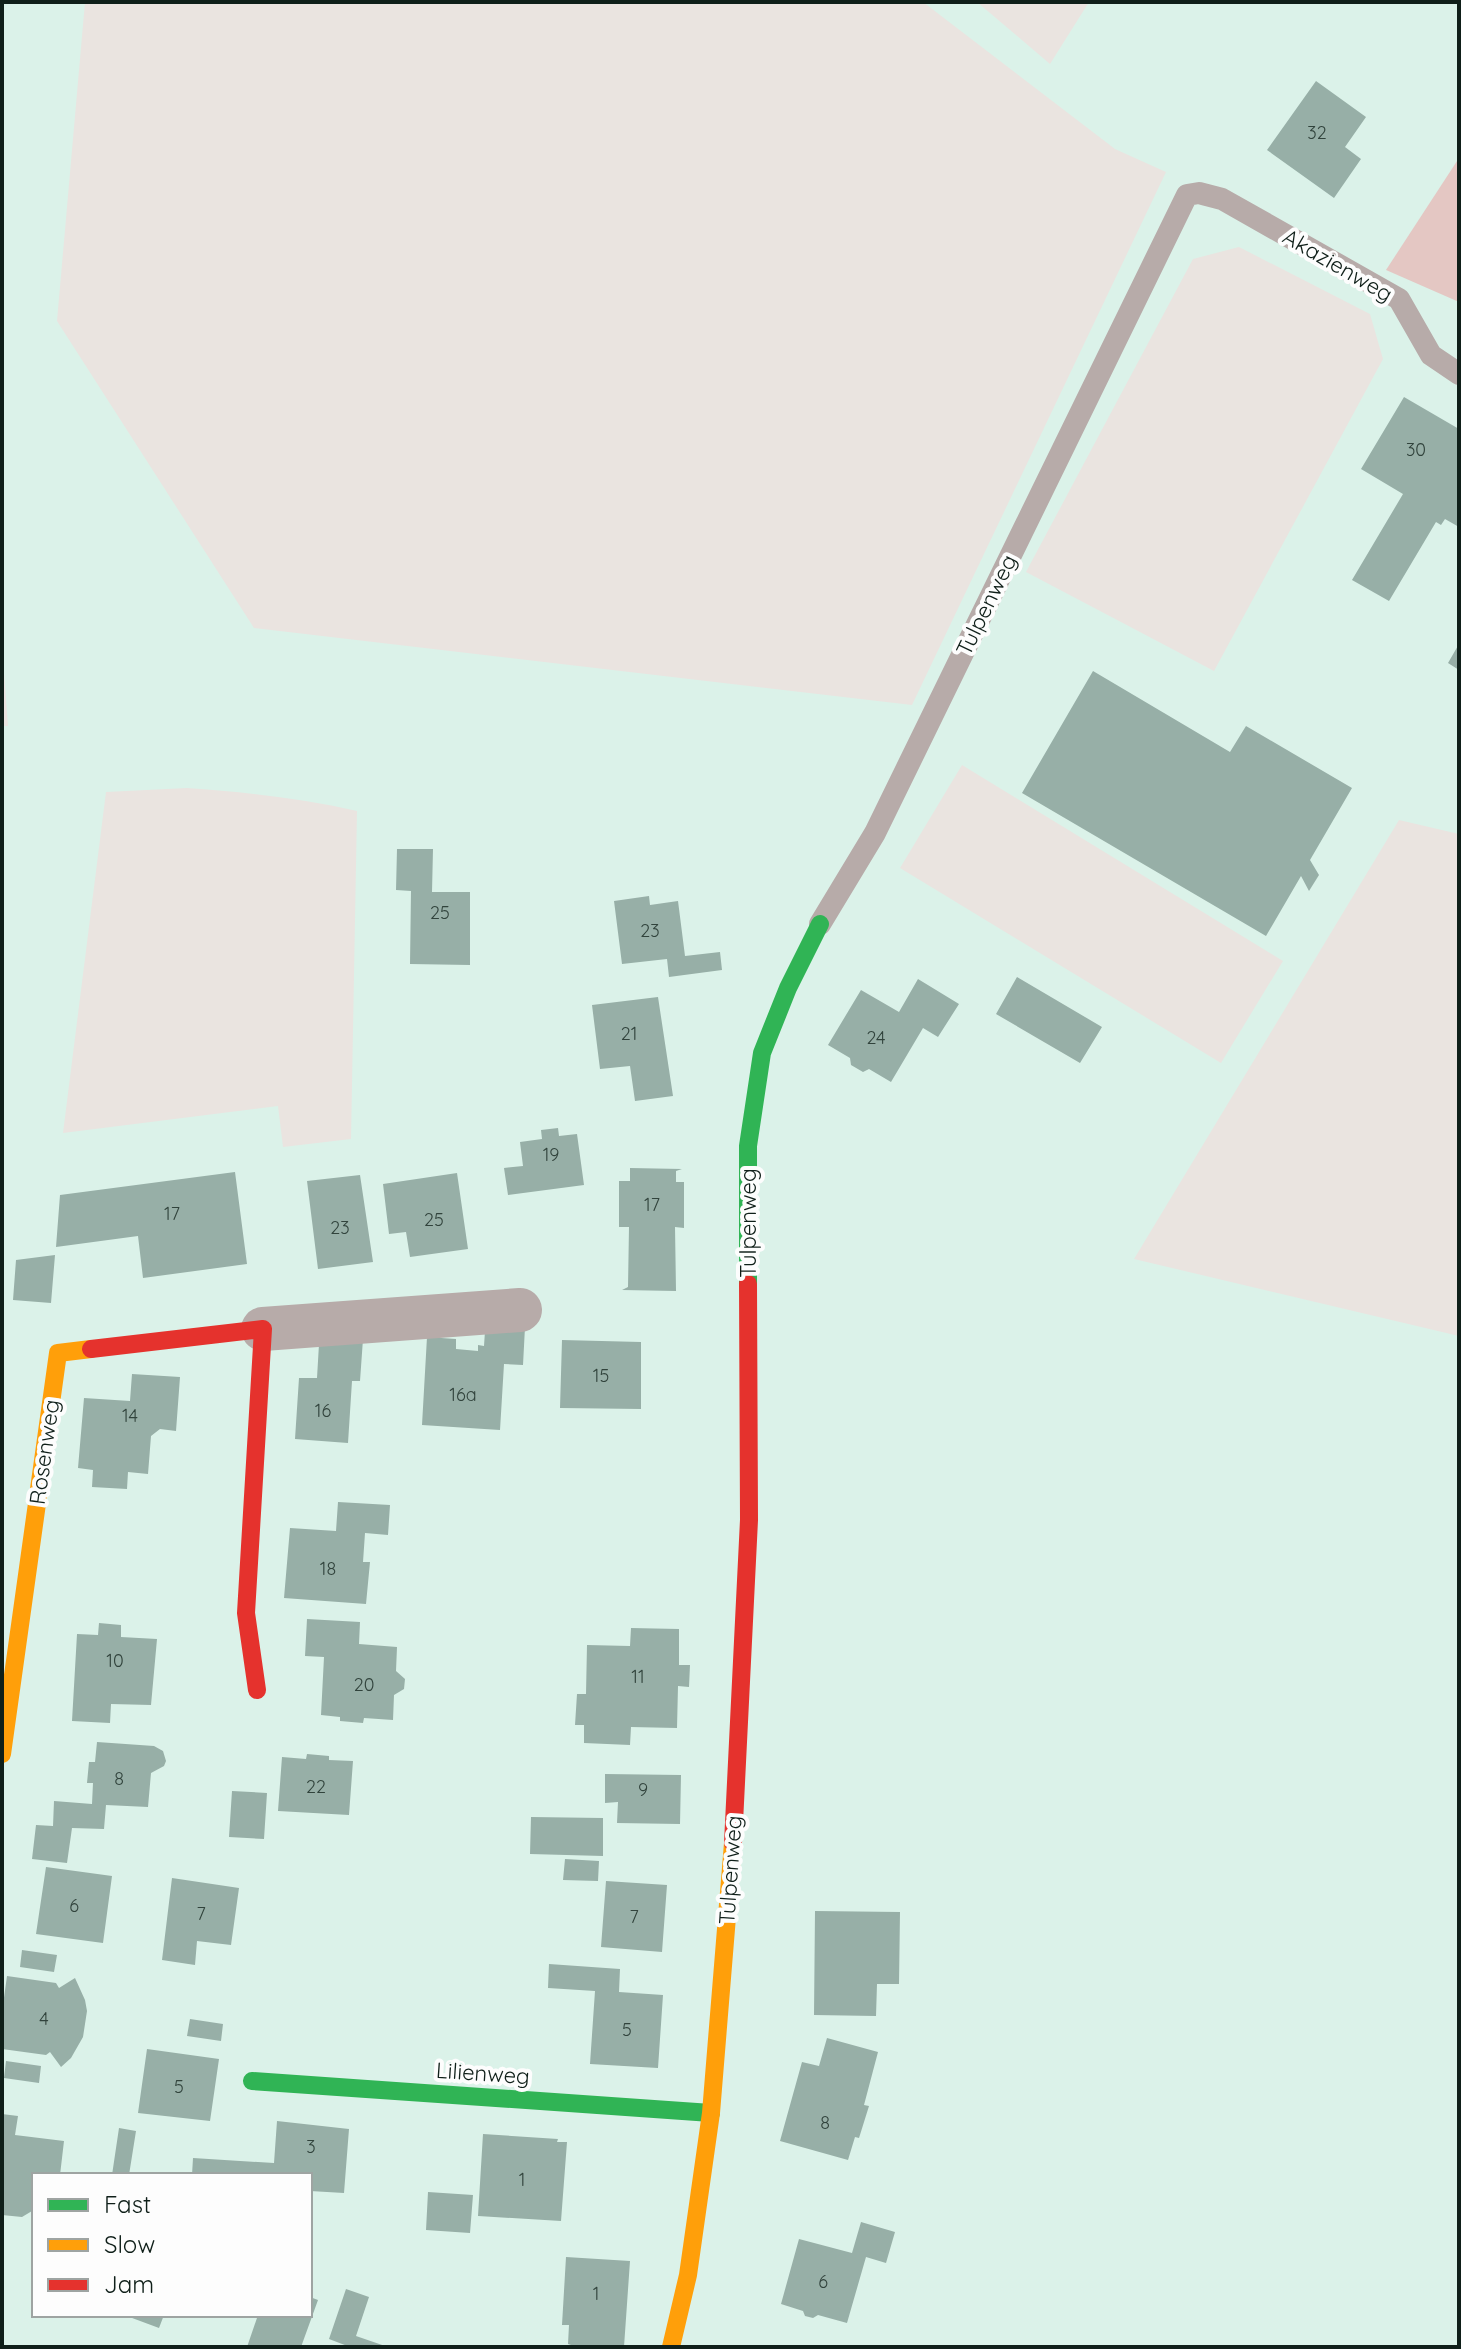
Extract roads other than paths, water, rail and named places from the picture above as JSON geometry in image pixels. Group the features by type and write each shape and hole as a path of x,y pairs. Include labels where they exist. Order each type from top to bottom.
{"street":[{"name":"Tulpenweg","path":"671,2347 688,2275 711,2113 733,1852 749,1520 748,1146 762,1053 788,988 820,924"},
{"name":"Rosenweg","path":"2,1754 58,1353 263,1329 520,1310"},
{"path":"257,1690 246,1613 263,1329"},
{"name":"Lilienweg","path":"252,2081 711,2113"}],"lane":[{"name":"Akazienweg","path":"1187,195 1199,193 1222,199 1399,299 1431,355 1459,374"},
{"name":"Tulpenweg","path":"820,924 875,833 1187,195"}]}
